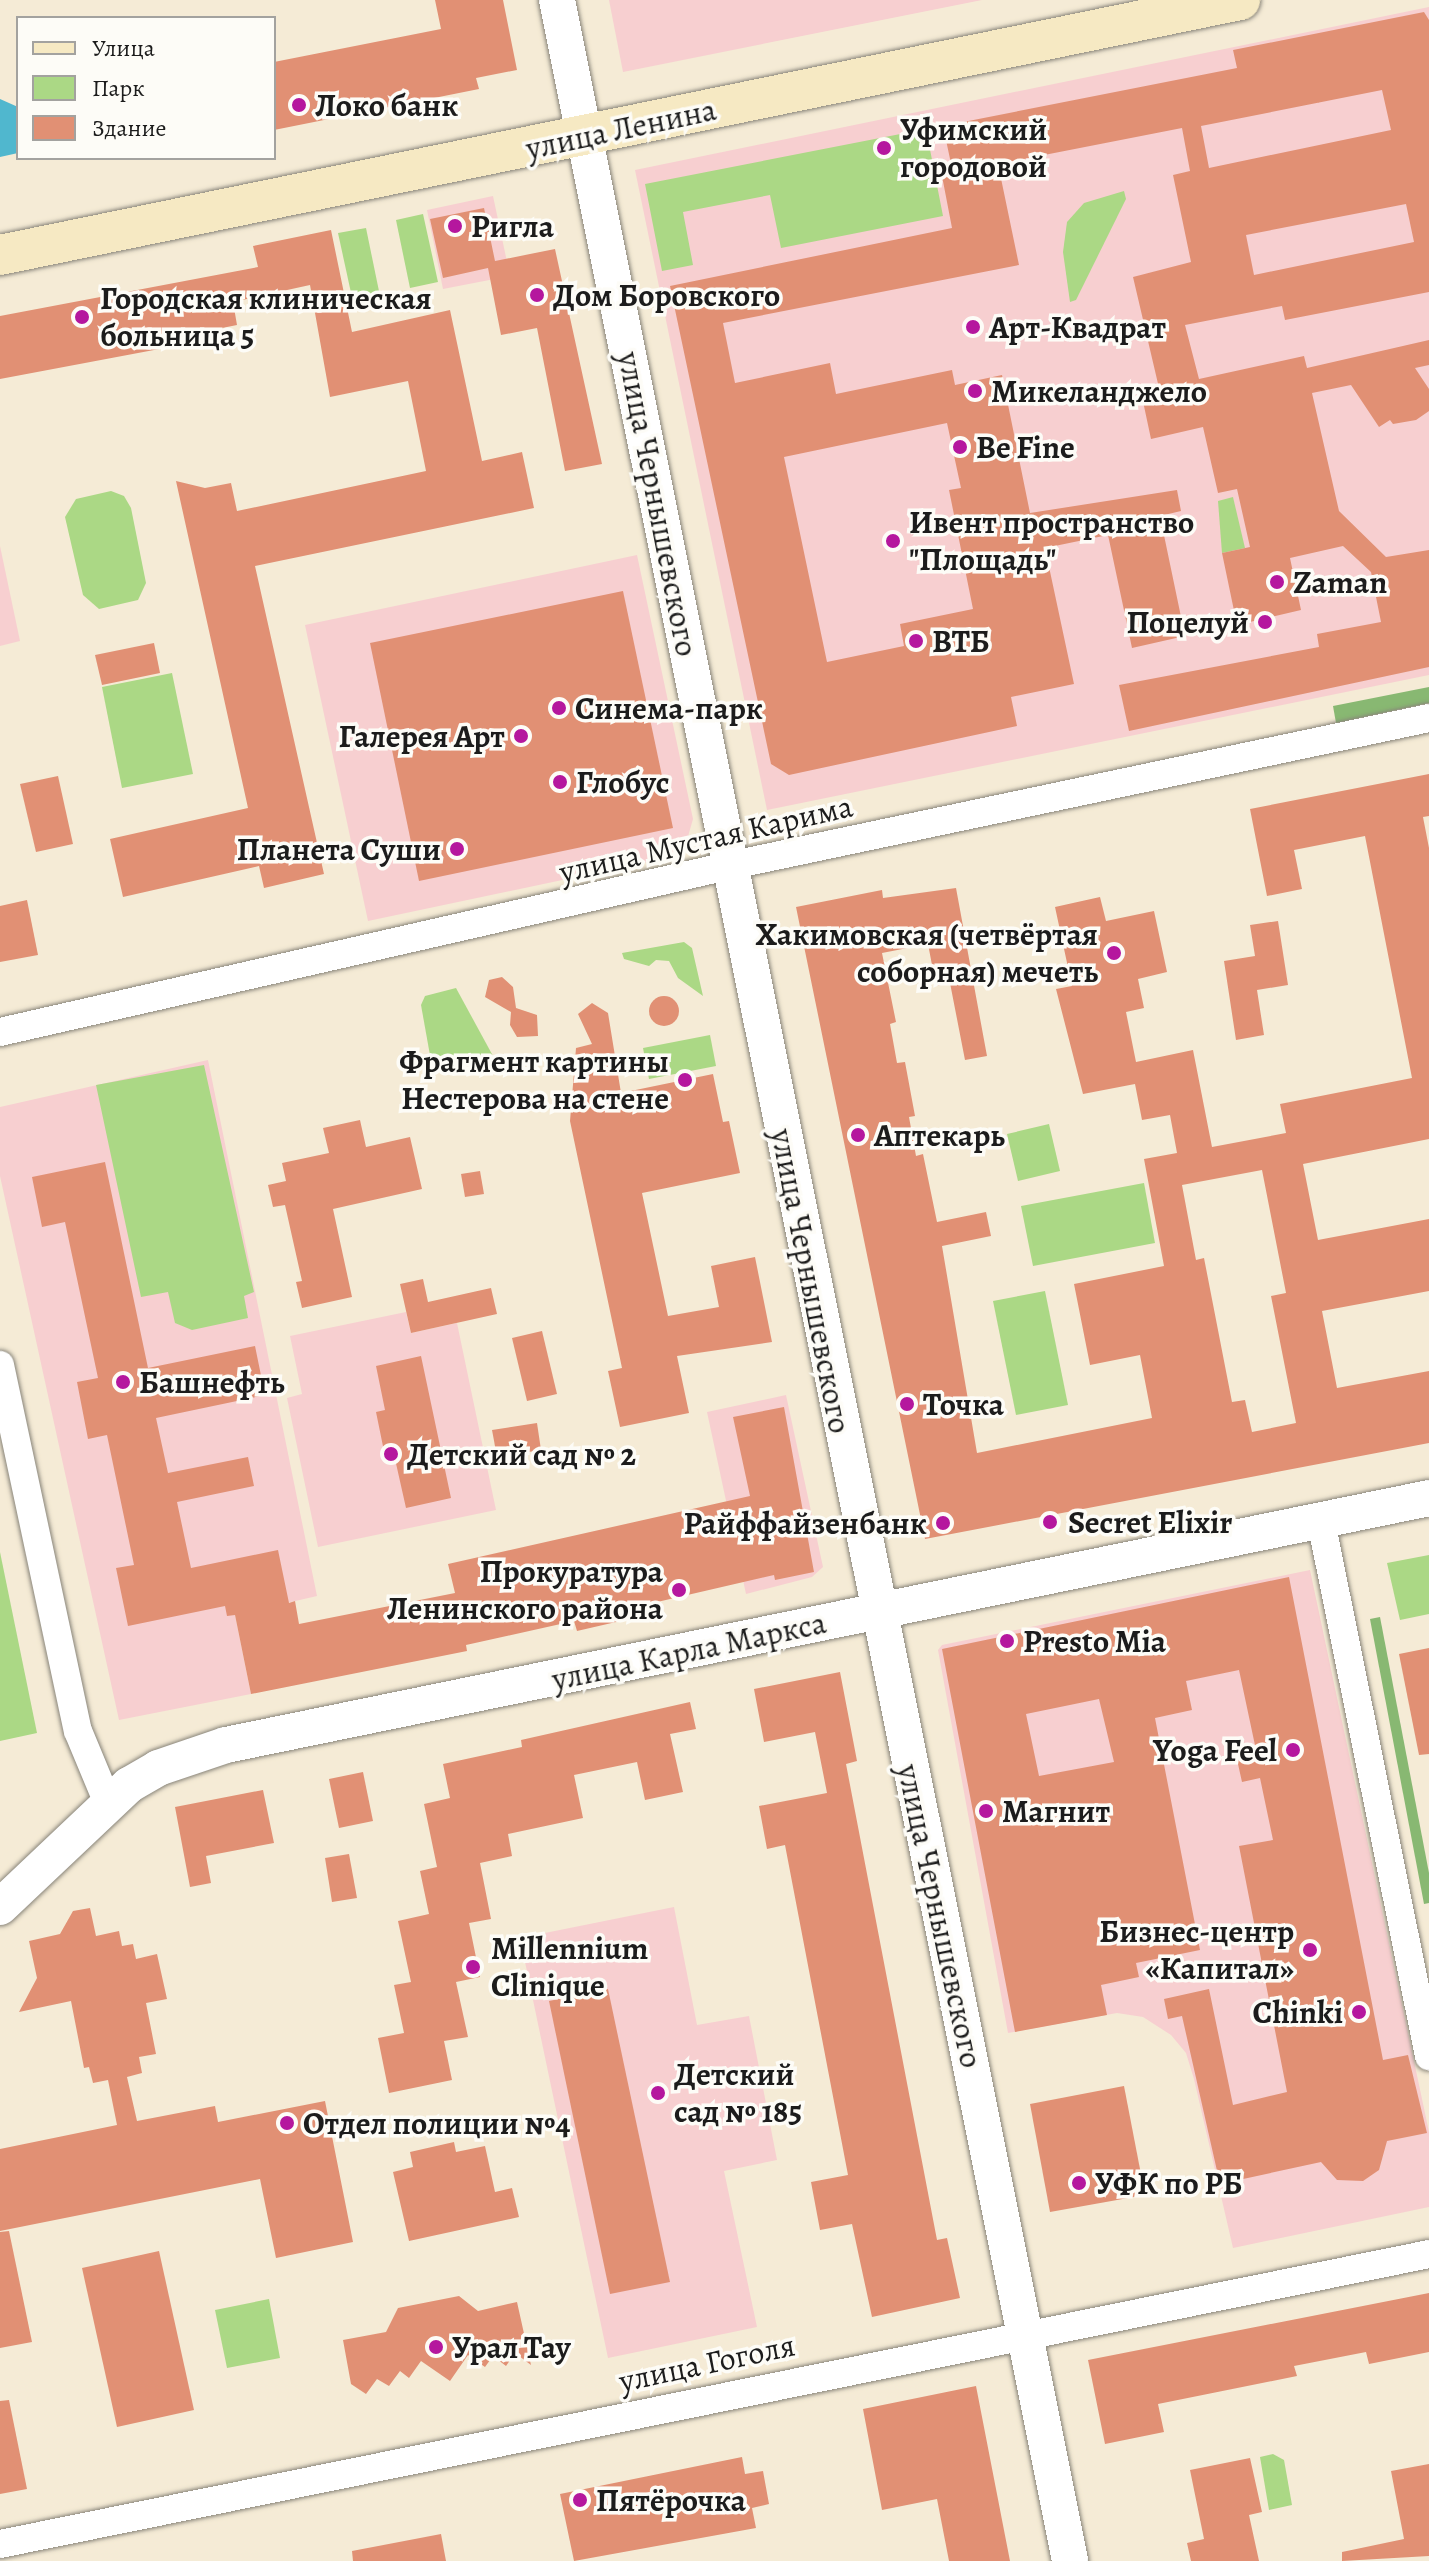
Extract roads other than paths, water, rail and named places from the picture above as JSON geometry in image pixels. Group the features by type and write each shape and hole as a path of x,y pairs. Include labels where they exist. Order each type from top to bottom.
{"main road":[{"name":"улица Ленина","path":"0,255 586,137 1240,0"}],"street":[{"name":"улица Чернышевского","path":"557,0 877,1613 1026,2332 1070,2561"},
{"name":"улица Мустая Карима","path":"0,1032 728,866 1429,718"},
{"path":"0,1365 78,1731 108,1803"},
{"name":"улица Карла Маркса","path":"0,1907 108,1803 158,1768 226,1745 1429,1498"},
{"path":"1321,1521 1429,2056"},
{"name":"улица Гоголя","path":"0,2544 1026,2332 1429,2254"}],"water":[{"path":"0,99 16,106 16,153 0,157"}],"place":[{"name":"Локо банк","path":"299,105"},
{"name":"Уфимский городовой","path":"884,148"},
{"name":"Ригла","path":"455,226"},
{"name":"Дом Боровского","path":"537,295"},
{"name":"Городская клиническая больница 5","path":"82,317"},
{"name":"Арт-Квадрат","path":"973,327"},
{"name":"Микеланджело","path":"975,391"},
{"name":"Be Fine","path":"960,447"},
{"name":"Ивент пространство \"Площадь\"","path":"893,541"},
{"name":"Zaman","path":"1277,582"},
{"name":"Поцелуй","path":"1265,622"},
{"name":"ВТБ","path":"916,641"},
{"name":"Синема-парк","path":"559,708"},
{"name":"Галерея Арт","path":"521,736"},
{"name":"Глобус","path":"560,782"},
{"name":"Планета Суши","path":"457,849"},
{"name":"Хакимовская (четвёртая соборная) мечеть","path":"1114,953"},
{"name":"Фрагмент картины Нестерова на стене","path":"685,1080"},
{"name":"Аптекарь","path":"858,1135"},
{"name":"Башнефть","path":"123,1382"},
{"name":"Точка","path":"907,1404"},
{"name":"Детский сад № 2","path":"391,1454"},
{"name":"Secret Elixir","path":"1050,1522"},
{"name":"Райффайзенбанк","path":"943,1523"},
{"name":"Прокуратура Ленинского района","path":"679,1590"},
{"name":"Presto Mia","path":"1007,1641"},
{"name":"Yoga Feel","path":"1293,1750"},
{"name":"Магнит","path":"986,1811"},
{"name":"Бизнес-центр «Капитал»","path":"1310,1950"},
{"name":"Millennium Clinique","path":"473,1967"},
{"name":"Chinki","path":"1359,2012"},
{"name":"Детский сад № 185","path":"658,2093"},
{"name":"Отдел полиции №4","path":"287,2123"},
{"name":"УФК по РБ","path":"1079,2183"},
{"name":"Урал Тау","path":"436,2347"},
{"name":"Пятёрочка","path":"580,2500"}]}
